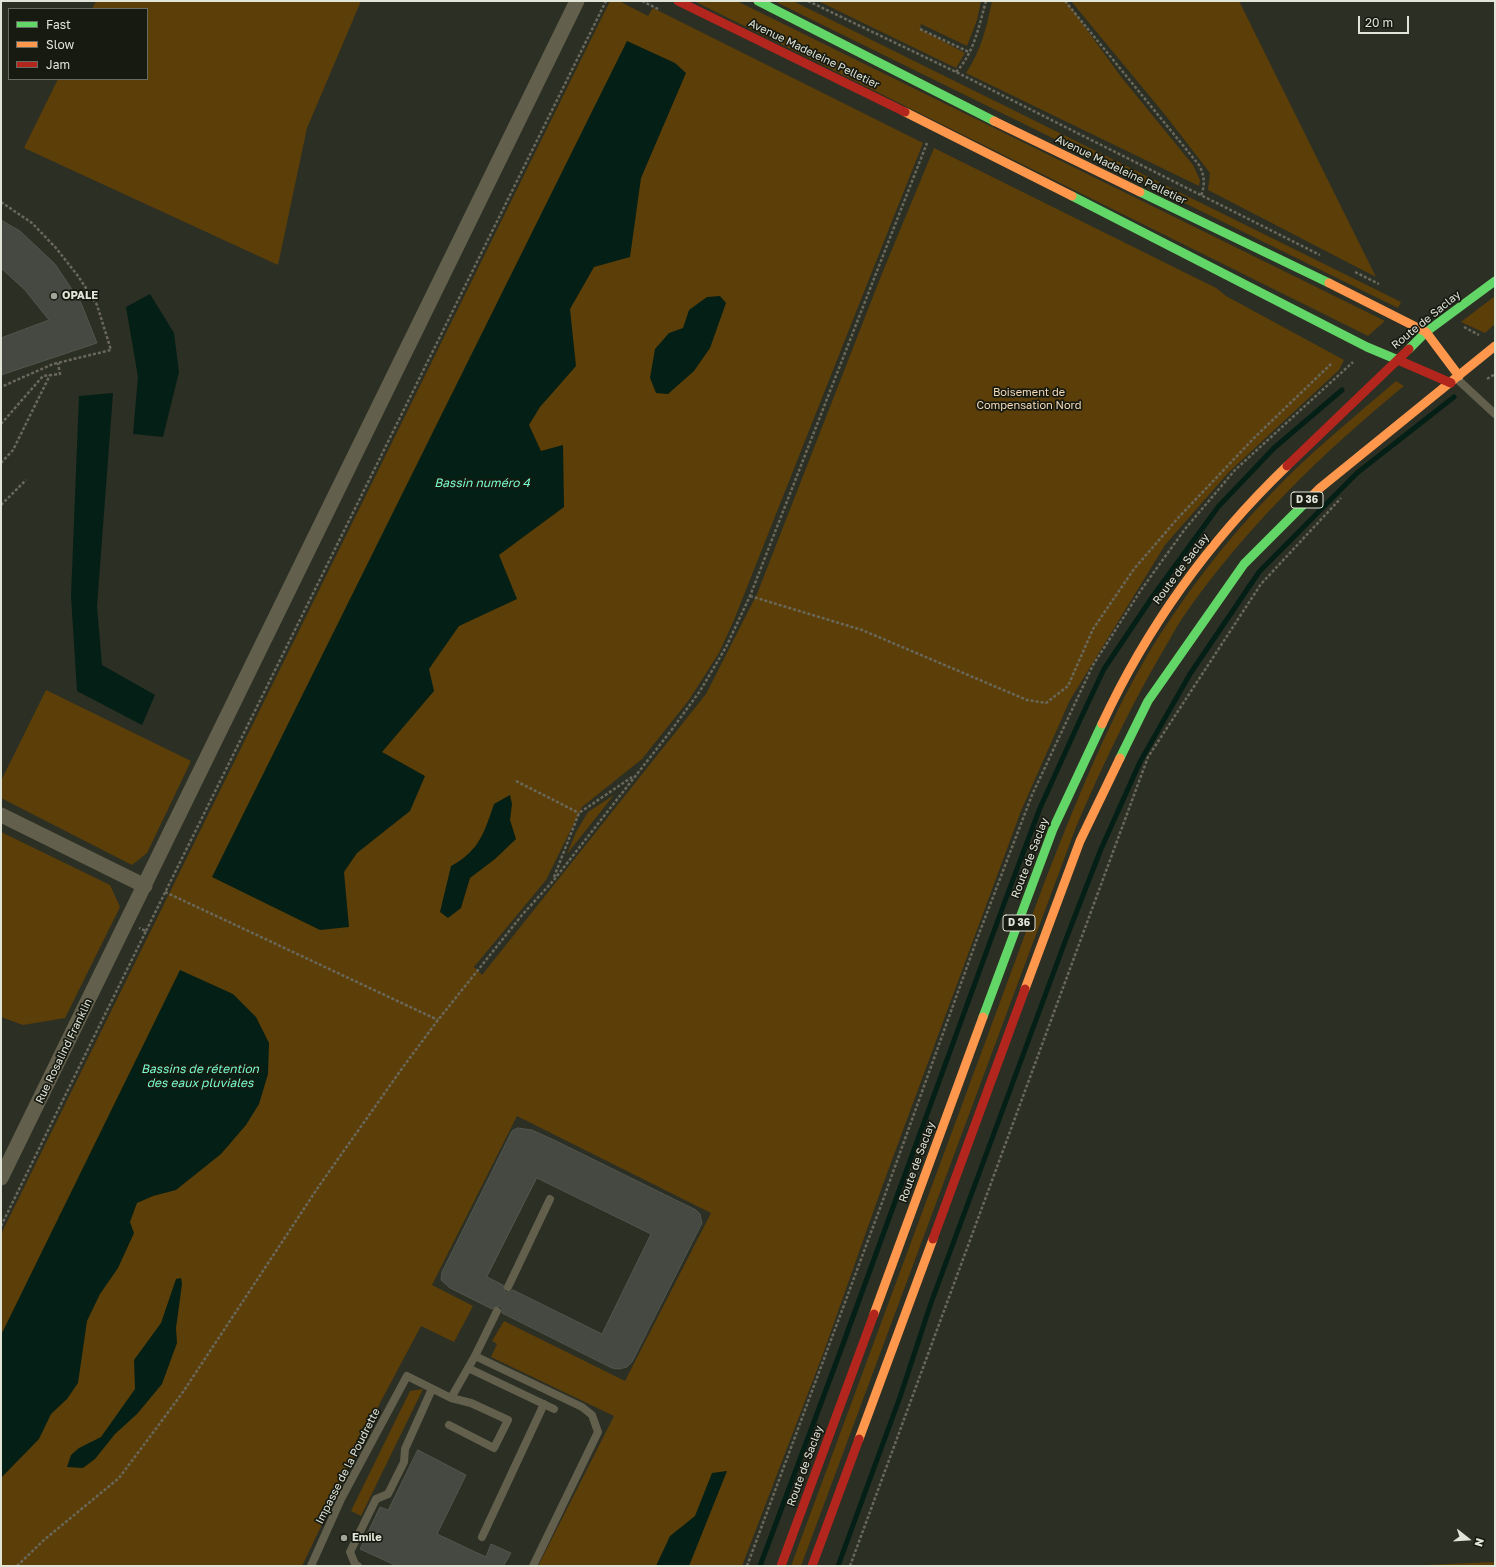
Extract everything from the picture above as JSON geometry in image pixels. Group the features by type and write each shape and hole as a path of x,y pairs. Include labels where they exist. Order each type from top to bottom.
{"main road":[{"name":"Avenue Madeleine Pelletier","path":"678,1 934,126 1395,361 1455,379"},
{"name":"Avenue Madeleine Pelletier","path":"758,1 960,104 1285,263 1339,287 1426,332 1455,379"},
{"name":"Route de Saclay","path":"781,1566 1053,829 1120,685 1161,615 1234,520 1289,463 1426,332 1495,281"},
{"name":"D 36","path":"812,1566 1080,841 1148,701 1244,564 1320,488 1495,346"}],"street":[{"name":"Rue Rosalind Franklin","path":"1,1178 577,1"},
{"path":"1,814 145,886"}],"lane":[{"path":"1455,379 1495,414"},
{"path":"508,1287 550,1199"},
{"path":"451,1398 475,1356 497,1311"},
{"path":"475,1356 582,1407 592,1415 598,1432 533,1566"},
{"path":"468,1368 554,1409"},
{"name":"Impasse de la Poudrette","path":"311,1566 341,1499 406,1376 432,1389"},
{"path":"354,1566 350,1552 376,1499 388,1494 404,1462 405,1449 432,1389 451,1398 471,1403 508,1420 494,1448 449,1425"},
{"path":"482,1537 544,1404"}],"path":[{"path":"1,1226 606,1"},
{"path":"808,1 956,72 1323,257"},
{"path":"956,72 964,64 975,42 986,1"},
{"path":"1065,1 1199,165 1204,175 1204,188 1201,196"},
{"path":"920,29 969,52"},
{"path":"17,1566 44,1540 119,1478 183,1392 324,1180 438,1020 522,916 553,881 670,732 700,691 726,647 750,596 928,141"},
{"path":"1,202 32,223 56,248 97,305 111,350 53,364 1,386"},
{"path":"1350,270 1383,286"},
{"path":"1,424 43,376 60,374 58,364"},
{"path":"750,596 862,630 1027,700 1046,703 1068,686 1093,629 1134,569 1178,518 1255,437 1331,364"},
{"path":"1,463 13,450 50,374"},
{"path":"1,506 26,480"},
{"path":"850,1566 1148,757 1261,584 1345,494"},
{"path":"553,881 579,813 636,775"},
{"path":"516,781 579,813"},
{"path":"165,892 438,1020"},
{"path":"127,923 146,931"}],"green space":[{"path":"96,1 361,1 307,128 278,265 24,148 58,80 148,80 148,8 92,8"},
{"name":"Boisement de Compensation Nord","path":"610,1 619,1 648,16 653,8 923,143 734,620 719,653 689,700 642,759 582,807 546,880 474,967 482,975 706,694 757,594 881,276 934,148 1216,288 1226,296 1344,360 1339,370 1229,472 1165,545 1070,700 1021,811 882,1187 823,1354 742,1566 538,1566 614,1416 491,1357 497,1344 492,1341 504,1321 625,1381 711,1213 517,1116 432,1285 473,1306 454,1342 421,1326 381,1401 302,1566 1,1566 1,1234"},
{"path":"694,1 737,1 1385,321 1368,336"},
{"path":"774,1 793,1 1401,302 1398,308"},
{"path":"818,1 981,1 977,20 967,46 921,24 920,29 965,53 956,68"},
{"path":"992,1 1066,1 1122,78 1193,165 1200,180 1199,186 966,73 980,47 986,29"},
{"path":"1071,1 1239,1 1376,277 1208,190 1210,173 1166,116"},
{"path":"1495,296 1495,324 1485,333 1461,322"},
{"path":"1396,381 1404,386 1314,465 1258,523 1232,553 1177,626 1126,719 1076,827 801,1566 791,1566 1043,886 1091,768 1132,682 1175,612 1235,533 1298,466"},
{"path":"46,690 191,761 147,853 132,865 1,798 1,781"},
{"path":"614,795 567,854 576,832 588,812"},
{"path":"1,832 110,885 120,907 65,1018 23,1025 1,1017"},
{"path":"423,1389 361,1516 351,1511 410,1391"},
{"path":"1495,1562 1495,1566 1399,1566"}],"water":[{"name":"Bassin numéro 4","path":"627,41 675,63 686,73 641,178 630,257 594,267 570,309 576,366 540,407 529,425 541,451 563,445 564,507 499,555 517,599 459,626 429,669 434,691 382,752 425,776 410,811 357,853 344,872 349,927 320,930 212,877"},
{"path":"150,294 174,333 179,372 163,437 133,434 138,377 126,307"},
{"path":"720,296 726,303 710,348 694,371 668,394 656,393 650,378 655,349 669,333 683,328 689,310 707,297"},
{"path":"113,393 97,606 102,665 155,695 142,725 77,691 71,596 79,396"},
{"path":"510,795 512,804 510,820 516,839 495,859 470,878 461,908 448,918 440,912 451,866 468,854 479,840 487,824 494,804"},
{"name":"Bassins de rétention des eaux pluviales","path":"180,970 233,994 256,1017 269,1043 268,1074 259,1104 246,1125 221,1154 176,1190 153,1196 137,1203 130,1222 134,1233 118,1268 100,1294 87,1321 78,1383 67,1399 51,1414 39,1439 1,1478 1,1335"},
{"path":"181,1278 182,1284 176,1328 177,1343 162,1384 137,1414 115,1434 95,1459 83,1468 67,1467 71,1455 79,1448 101,1437 135,1389 134,1360 161,1323 176,1279"},
{"path":"727,1471 689,1566 656,1566 670,1536 695,1516 712,1473"}],"building":[{"name":"OPALE","path":"1,220 20,231 55,264 81,303 97,343 1,375 1,338 49,320 25,290 1,268"},
{"path":"518,1128 532,1130 696,1210 700,1214 702,1223 632,1362 627,1367 619,1369 612,1368 502,1313 502,1308 499,1306 492,1309 450,1288 441,1280 442,1272 512,1131","holes":["537,1178 651,1234 602,1334 513,1290 505,1292 503,1285 487,1277"]},
{"path":"418,1450 466,1475 437,1534 486,1557 491,1544 511,1553 504,1565 506,1566 397,1566 360,1549 380,1507 388,1510"}],"waterway":[{"path":"760,1566 1040,808 1104,669 1153,596 1218,507 1274,448 1342,390"},
{"path":"838,1566 900,1397 931,1303 1066,939 1101,849 1140,762 1190,674 1259,572 1357,473 1454,397"}],"traffic: fast":[{"path":"758,1 994,121"},
{"path":"1140,192 1329,283"},
{"path":"1072,196 1367,347 1398,360"},
{"path":"1409,349 1426,332 1495,281"},
{"path":"1120,758 1148,701 1244,564 1307,501"},
{"path":"983,1017 1053,829 1102,724"}],"traffic: slow":[{"path":"905,112 1072,196"},
{"path":"994,121 1140,192"},
{"path":"1329,283 1426,332 1459,376"},
{"path":"1307,501 1320,488 1495,346"},
{"path":"1102,724 1139,652 1182,586 1206,554 1232,524 1287,466"},
{"path":"1025,989 1080,841 1120,758"},
{"path":"874,1314 983,1017"},
{"path":"859,1439 933,1239"}],"traffic: jam":[{"path":"678,1 905,112"},
{"path":"1287,466 1409,349"},
{"path":"1398,360 1451,383"},
{"path":"933,1239 1025,989"},
{"path":"781,1566 874,1314"},
{"path":"812,1566 859,1439"}],"place":[{"name":"OPALE","path":"54,296"},
{"name":"Emile","path":"344,1538"}]}
